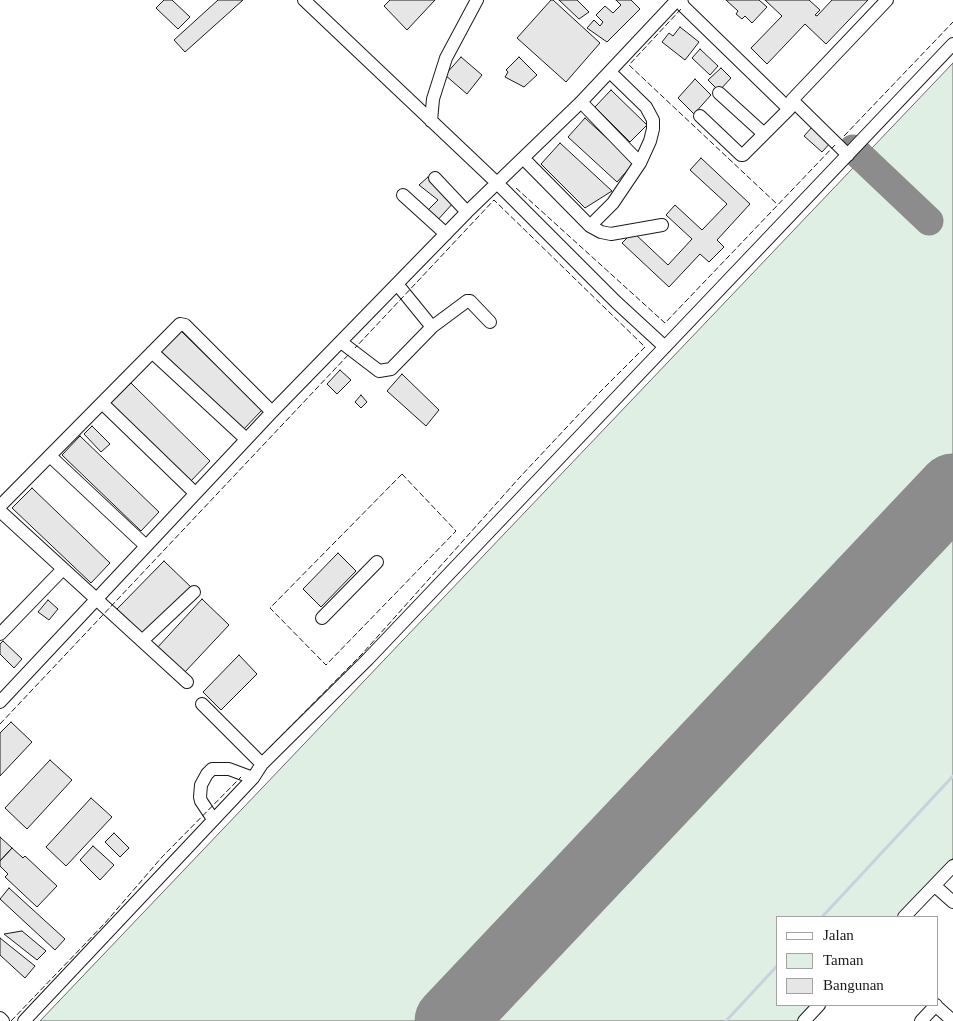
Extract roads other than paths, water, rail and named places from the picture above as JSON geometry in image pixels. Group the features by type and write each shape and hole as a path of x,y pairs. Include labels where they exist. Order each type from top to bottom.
{"street":[{"path":"431,121 433,98 446,58 477,0"},
{"path":"0,702 272,412 467,212 581,102 677,0"},
{"path":"681,0 683,6 792,104 850,152"},
{"path":"686,0 792,104"},
{"path":"700,116 741,155 744,154 887,0"},
{"path":"850,152 804,104 803,98 895,0"},
{"path":"311,2 616,302 666,347"},
{"path":"24,1021 172,866 213,819 254,778 262,764 368,660 953,44"},
{"path":"590,226 613,203 640,163 653,129 653,120 646,107 610,72"},
{"path":"720,94 763,133"},
{"path":"581,102 640,163"},
{"path":"523,158 590,226 601,232 611,234 662,225"},
{"path":"435,178 467,212"},
{"path":"403,195 446,234"},
{"path":"397,284 432,327"},
{"path":"341,342 378,371 391,369 432,327 467,301 470,301 490,322"},
{"path":"0,506 180,324 272,412"},
{"path":"152,352 246,439"},
{"path":"102,403 196,493"},
{"path":"50,456 146,546"},
{"path":"0,511 186,682"},
{"path":"322,618 377,562"},
{"path":"0,634 63,569"},
{"path":"142,641 194,592"},
{"path":"202,704 262,764"},
{"path":"213,819 200,797 201,785 206,774 212,768 229,769 254,778"},
{"path":"905,916 953,866"},
{"path":"935,886 953,902"},
{"path":"804,1021 818,1006"},
{"path":"920,1021 935,1006"},
{"path":"938,1006 951,1015"},
{"path":"0,1018 3,1021"}],"waterway":[{"path":"823,916 953,776"},
{"path":"726,1021 776,967"}]}
